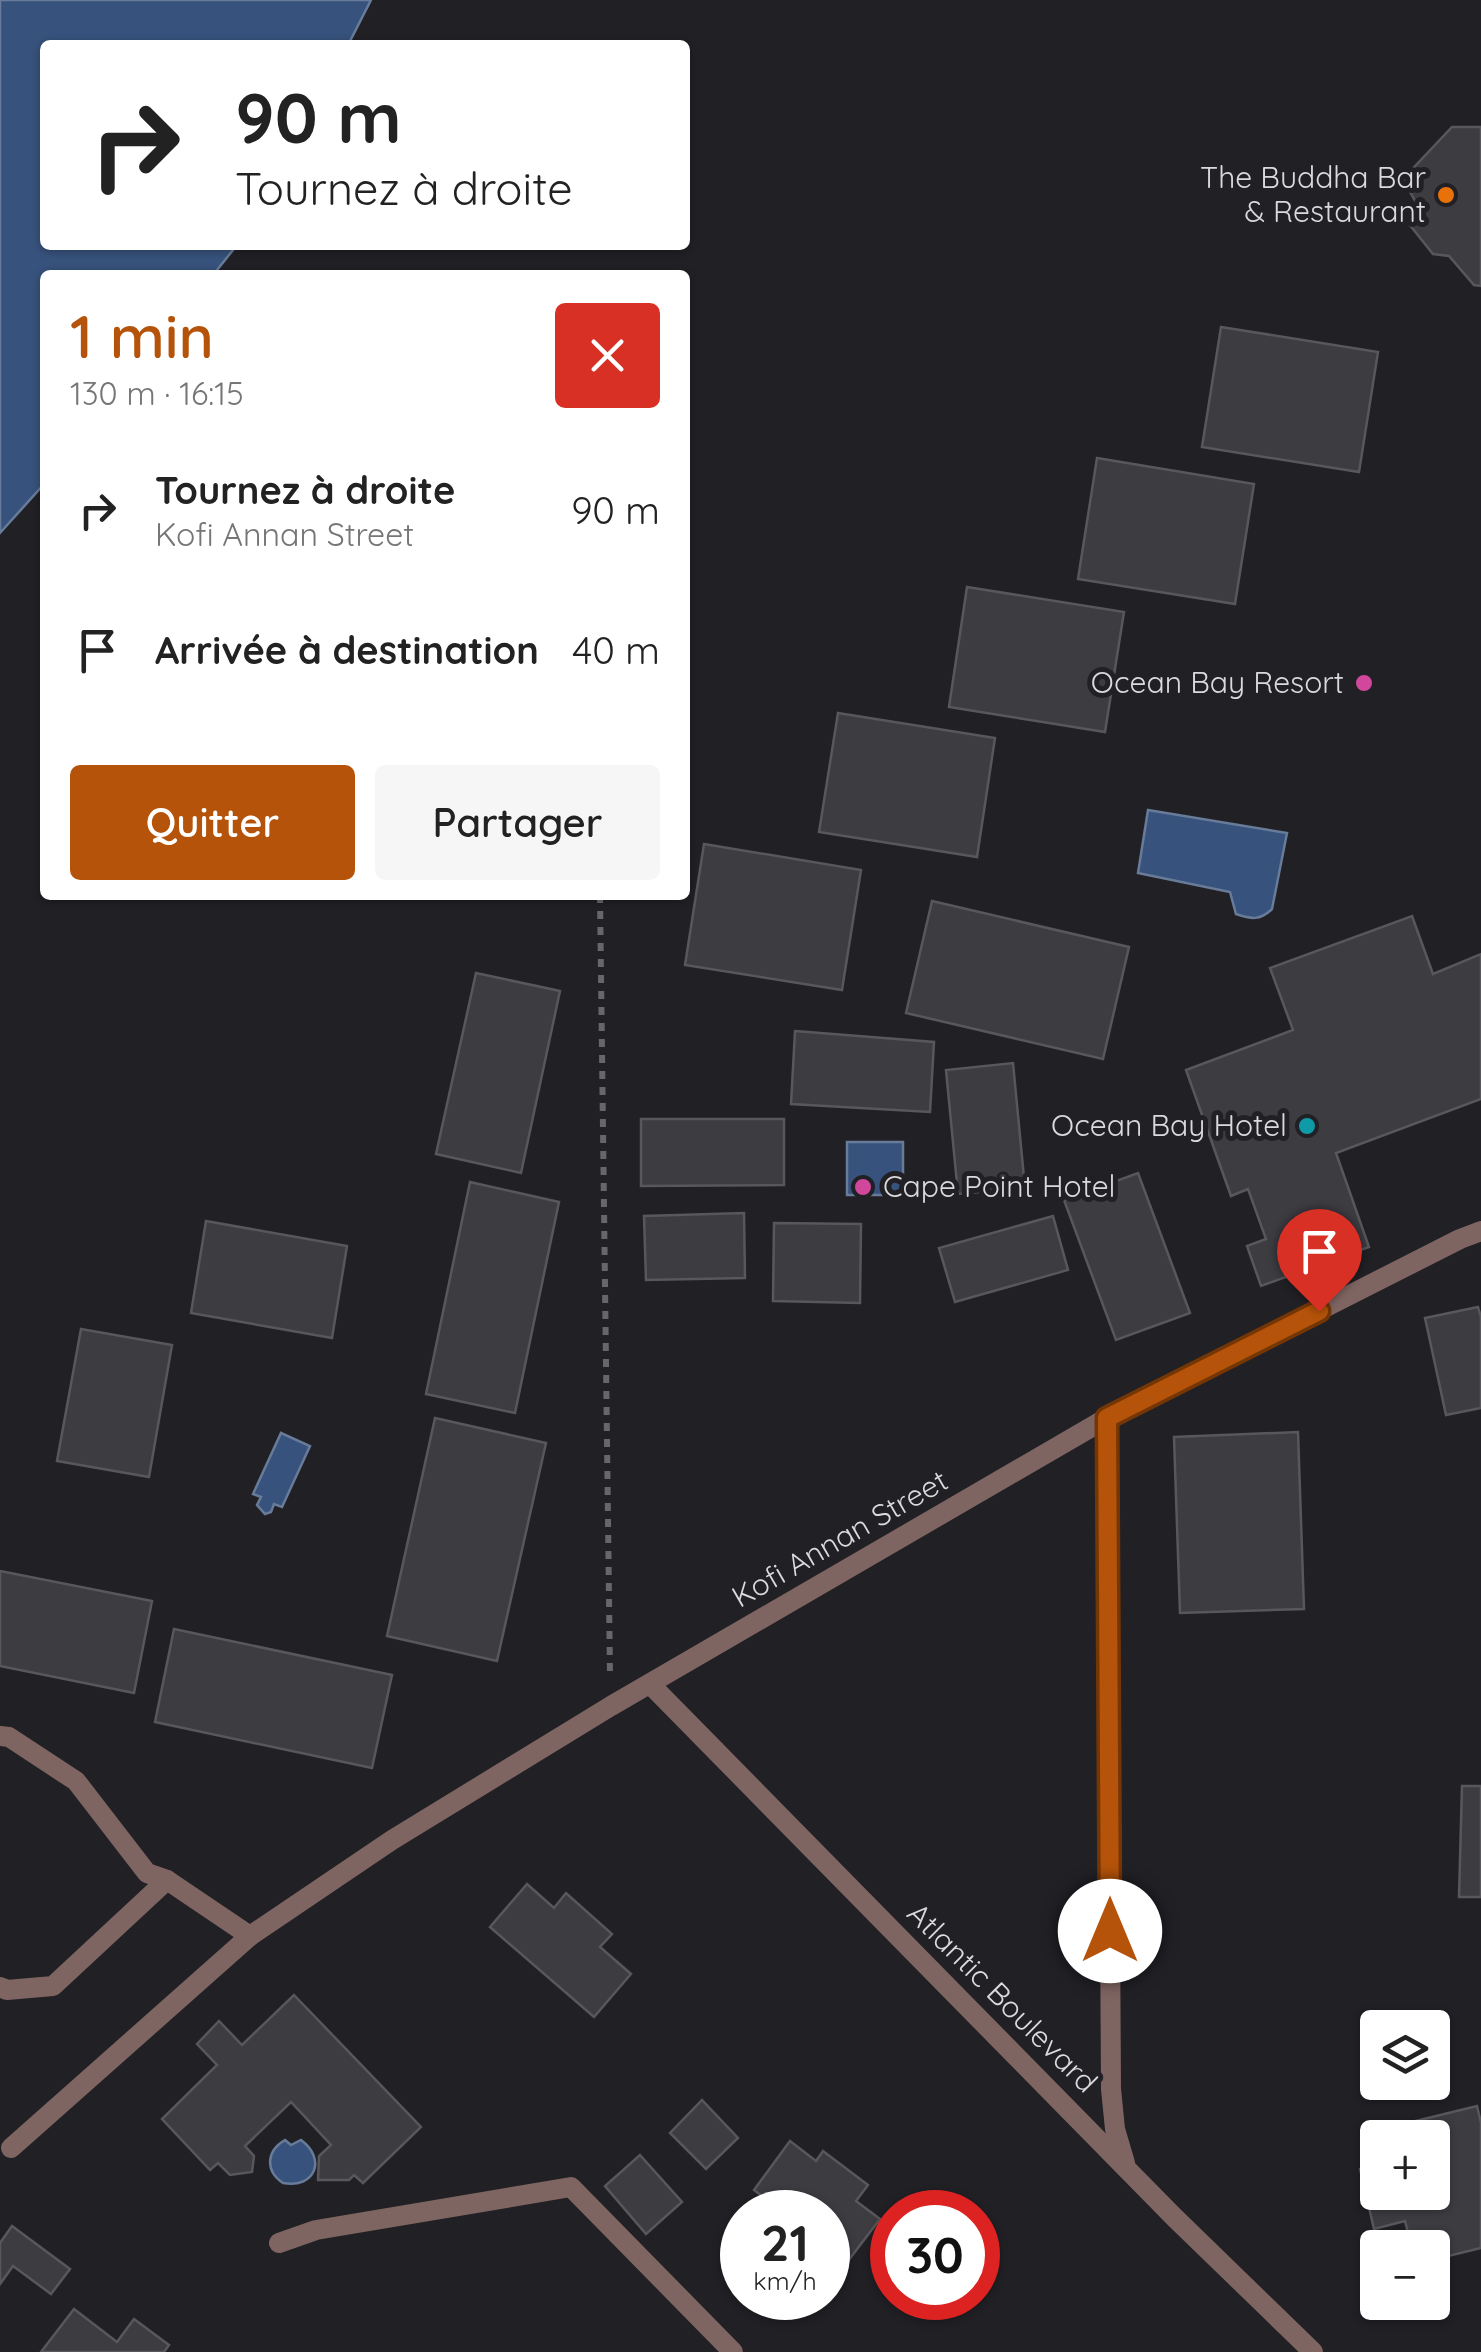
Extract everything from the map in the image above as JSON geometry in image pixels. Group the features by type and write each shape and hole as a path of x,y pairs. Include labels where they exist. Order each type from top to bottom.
{"street":[{"name":"Kofi Annan Street","path":"11,2148 250,1936 392,1840 611,1706 1107,1418 1481,1231"},
{"path":"1107,1418 1111,2088 1115,2130 1126,2165"},
{"name":"Atlantic Boulevard","path":"651,1684 1174,2217 1312,2352"},
{"path":"0,1736 76,1781 147,1873 167,1880 250,1936"},
{"path":"0,1987 7,1990 53,1986 167,1880"},
{"path":"278,2243 316,2230 571,2187 733,2352"}],"path":[{"path":"600,900 611,1706"}],"water":[{"path":"0,0 371,0 351,40 40,40 40,250 233,250 217,270 40,270 40,489 0,533"},
{"path":"1148,810 1287,833 1272,909 1259,917 1241,916 1236,914 1230,892 1138,873"},
{"path":"847,1142 903,1142 903,1195 847,1195"},
{"path":"281,1433 310,1446 282,1507 274,1504 271,1512 265,1514 257,1505 261,1497 253,1494"},
{"path":"285,2140 291,2145 301,2140 314,2156 310,2177 294,2184 283,2183 271,2167 271,2155"}],"building":[{"name":"The Buddha Bar & Restaurant","path":"1452,127 1481,127 1481,286 1474,285 1449,256 1433,254 1409,224 1420,210 1403,179"},
{"path":"1221,327 1378,352 1359,472 1202,447"},
{"path":"1097,458 1254,484 1235,604 1078,579"},
{"path":"967,587 1124,612 1105,732 949,707"},
{"path":"838,713 995,738 977,857 819,832"},
{"path":"704,844 861,870 842,990 685,965"},
{"path":"932,901 1129,947 1103,1059 906,1013"},
{"name":"Ocean Bay Hotel","path":"1412,916 1433,974 1481,954 1481,1099 1336,1153 1369,1247 1261,1286 1247,1246 1266,1239 1248,1189 1231,1196 1186,1070 1293,1030 1270,968"},
{"path":"476,973 560,991 521,1173 436,1154"},
{"path":"795,1031 934,1042 930,1112 791,1104"},
{"path":"1013,1063 1025,1188 958,1194 946,1070"},
{"path":"641,1119 784,1119 784,1185 641,1186"},
{"path":"1138,1173 1190,1313 1116,1340 1064,1200"},
{"path":"470,1182 559,1202 515,1413 426,1394"},
{"path":"744,1213 745,1278 646,1280 644,1216"},
{"path":"1053,1216 1068,1270 955,1302 939,1248"},
{"path":"206,1221 347,1246 332,1338 191,1313"},
{"path":"774,1223 861,1224 860,1303 773,1301"},
{"path":"1478,1307 1481,1408 1446,1415 1425,1318"},
{"path":"81,1329 172,1345 149,1477 57,1461"},
{"path":"435,1418 546,1443 497,1661 387,1636"},
{"path":"1298,1432 1304,1609 1180,1613 1174,1437"},
{"path":"0,1571 152,1601 134,1693 0,1666"},
{"path":"174,1629 392,1675 372,1768 155,1722"},
{"path":"1462,1786 1481,1786 1481,1897 1459,1897"},
{"path":"527,1884 554,1908 566,1893 612,1934 600,1947 631,1974 594,2017 490,1927"},
{"path":"294,1995 421,2127 363,2183 354,2175 349,2180 318,2180 319,2156 331,2145 291,2102 245,2146 254,2156 252,2172 230,2175 218,2163 210,2170 162,2119 217,2065 197,2044 219,2021 242,2045"},
{"path":"702,2100 738,2138 706,2169 670,2133"},
{"path":"1477,2106 1481,2123 1481,2248 1450,2256 1450,2230 1407,2230 1405,2221 1374,2229 1370,2210 1450,2210 1450,2120 1420,2120"},
{"path":"790,2141 816,2161 823,2151 868,2185 856,2201 870,2212 870,2232 850,2258 850,2190 754,2190"},
{"path":"640,2155 682,2202 646,2234 605,2186"},
{"path":"12,2226 70,2269 51,2294 13,2266 0,2284 0,2243"},
{"path":"74,2309 117,2342 134,2319 169,2345 164,2352 41,2352"}],"place":[{"name":"The Buddha Bar & Restaurant","path":"1446,195"},
{"name":"Ocean Bay Resort","path":"1364,683"},
{"name":"Ocean Bay Hotel","path":"1307,1126"},
{"name":"Cape Point Hotel","path":"863,1187"}],"route":[{"path":"1110,1931 1107,1418 1319,1311"}]}
